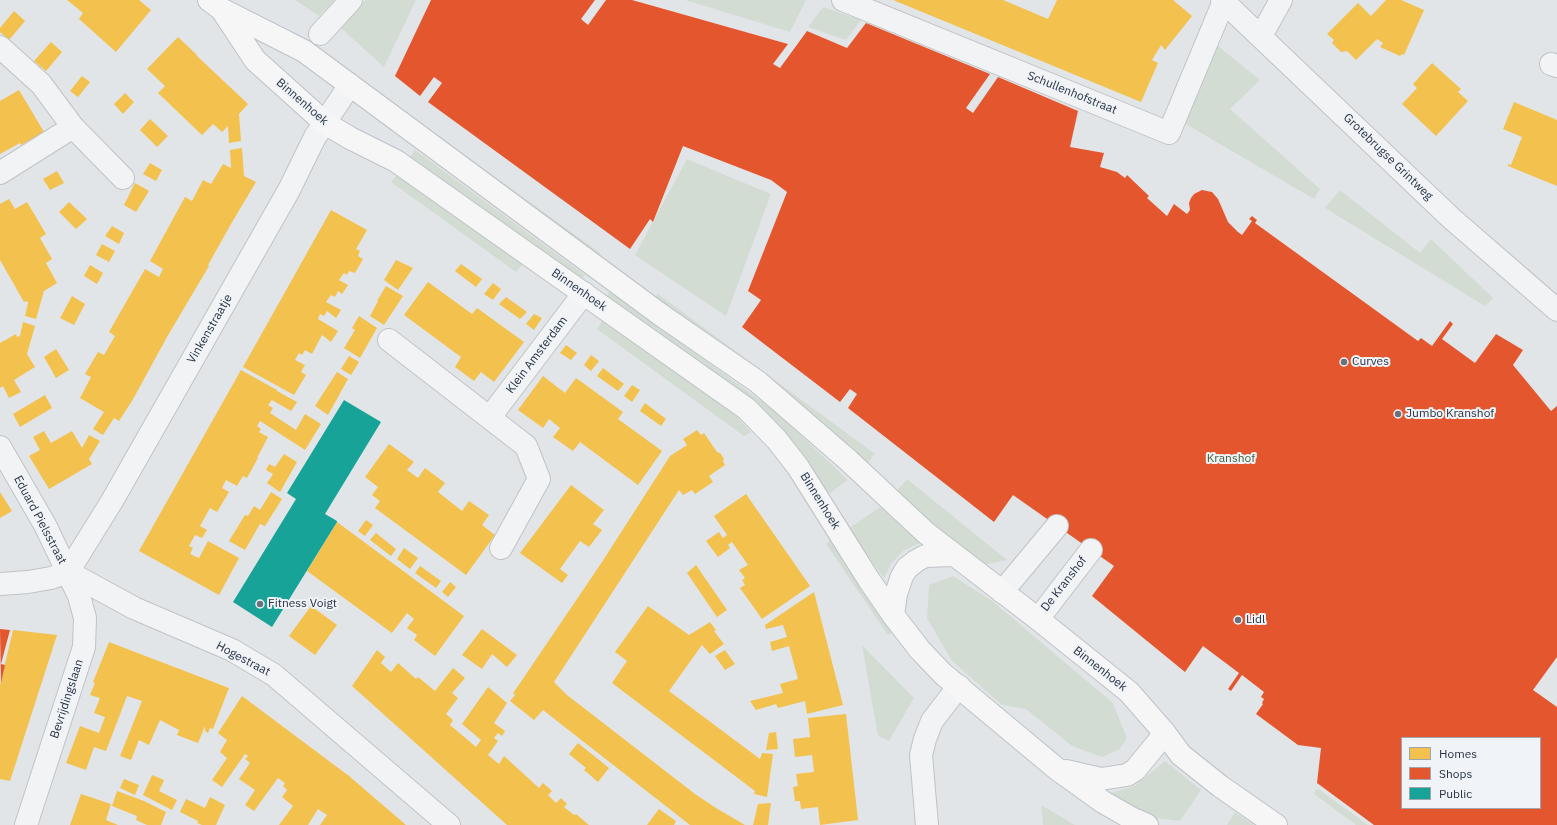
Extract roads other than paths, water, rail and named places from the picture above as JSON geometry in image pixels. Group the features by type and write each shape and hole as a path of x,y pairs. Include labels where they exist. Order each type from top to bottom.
{"main road":[{"name":"Binnenhoek","path":"215,5 304,52 661,315 758,382 848,460 926,533 1038,619 1129,692 1186,760 1276,825"},
{"name":"Binnenhoek","path":"215,5 256,60 325,123 350,138 396,161 746,408 778,440 798,467 869,580 893,615 920,650 943,674 952,694 1102,802 1147,825"},
{"path":"893,615 896,594 902,576 907,568 925,556 954,555"},
{"name":"Binnenhoek","path":"1057,769 1101,779 1127,775 1135,770 1144,760 1164,732"}],"street":[{"path":"320,34 351,0"},
{"name":"Schullenhofstraat","path":"843,0 1169,133 1223,1"},
{"path":"1261,36 1281,0"},
{"name":"Grotebrugse Grintweg","path":"1223,1 1451,218 1557,310"},
{"path":"0,47 40,84 73,127 124,178"},
{"name":"Vinkenstraatje","path":"68,572 112,501 289,190 315,137 350,85"},
{"path":"0,173 73,127"},
{"name":"Klein Amsterdam","path":"490,417 584,293"},
{"path":"389,340 526,446 539,480 501,548"},
{"name":"Eduard Pielsstraat","path":"0,447 45,525 68,572"},
{"path":"1002,592 1057,526"},
{"name":"De Kranshof","path":"1038,619 1091,550"},
{"path":"0,584 28,582 51,578 68,572"},
{"name":"Hogestraat","path":"68,572 134,608 232,650 274,675 449,825"},
{"name":"Bevrijdingslaan","path":"26,825 84,648 85,618 79,596 68,572"},
{"path":"927,825 921,755 925,739 932,722 952,694"}],"place":[{"name":"Curves","path":"1344,362"},
{"name":"Jumbo Kranshof","path":"1398,414"},
{"name":"Fitness Voigt","path":"260,604"},
{"name":"Lidl","path":"1238,620"}],"park label":[{"name":"Kranshof","path":"1231,459"}]}
